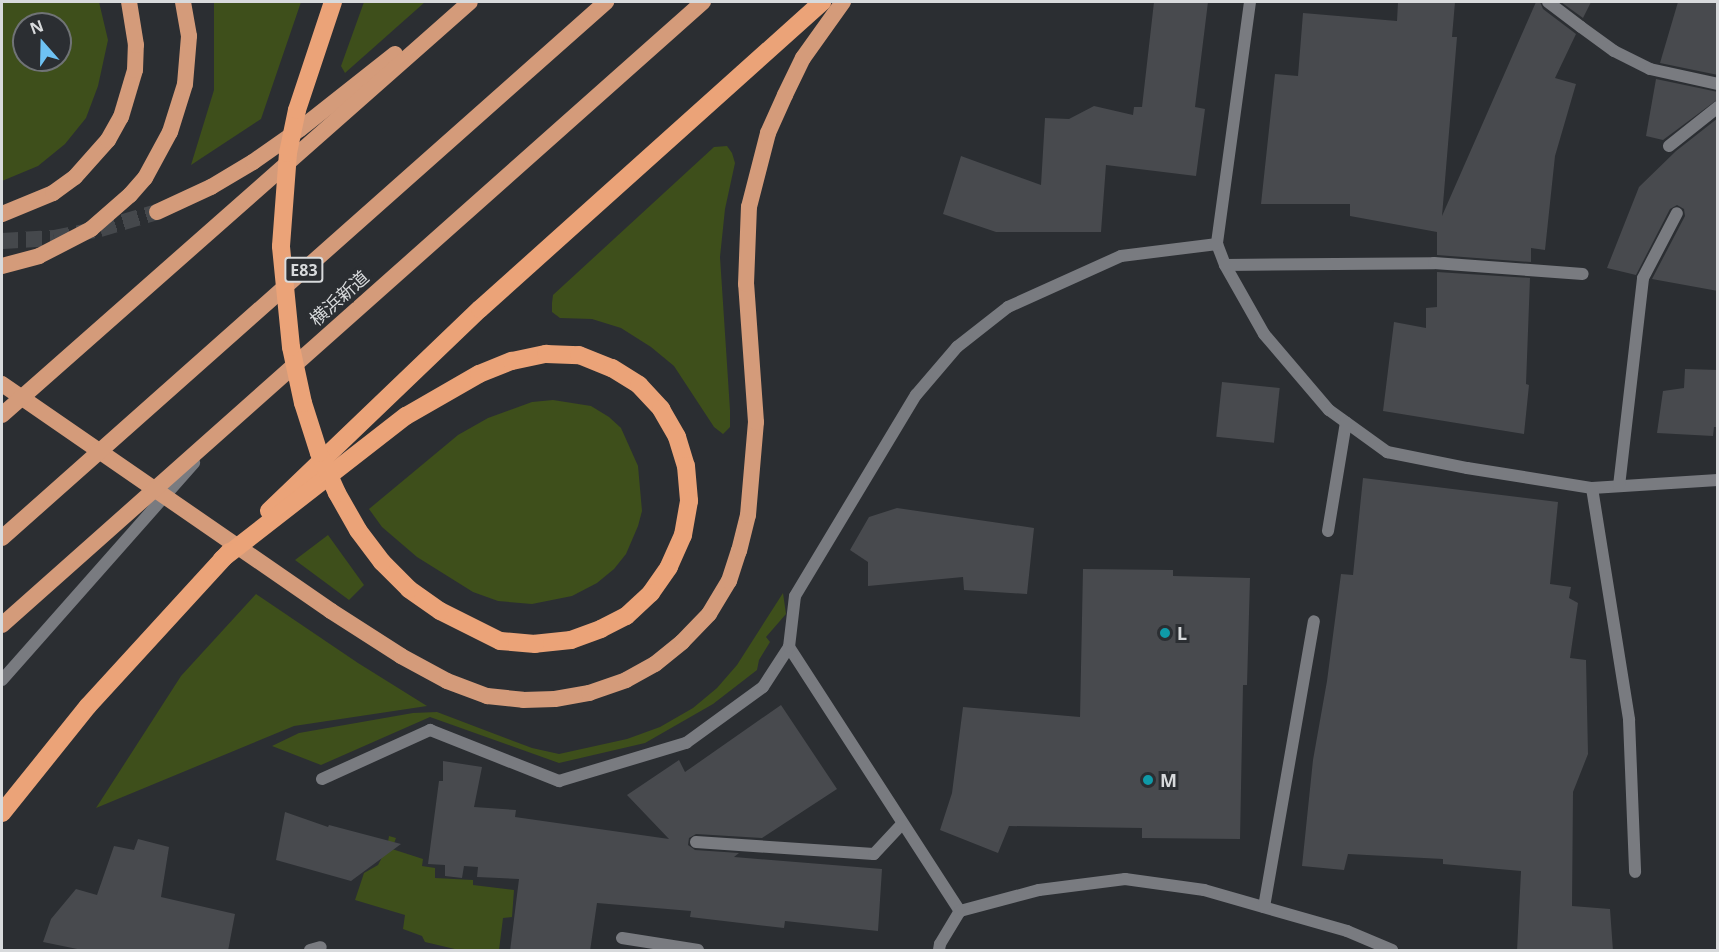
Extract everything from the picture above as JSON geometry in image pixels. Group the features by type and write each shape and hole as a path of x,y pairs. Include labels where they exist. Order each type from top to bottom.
{"highway":[{"path":"2,214 53,193 75,177 108,140 121,117 135,70 134,19 129,2"},
{"path":"2,266 39,256 91,229 130,195 145,178 170,132 185,84 189,36 183,2"},
{"path":"157,212 212,187 253,162 300,129 460,2"},
{"path":"2,416 470,2"},
{"name":"E83","path":"2,538 606,2"},
{"name":"横浜新道","path":"2,625 703,2"},
{"path":"2,813 88,706 222,559 300,478 480,309 822,2"},
{"path":"2,384 331,611 401,656 447,681 487,696 523,700 555,699 589,693 626,680 656,664 682,642 709,614 729,581 748,515 756,422 746,246 756,171 768,133 803,58 843,2"},
{"path":"222,559 406,416 479,374 512,361 546,354 579,356 612,368 639,385 661,409 677,437 686,466 689,501 683,535 669,567 651,593 627,616 571,640 535,644 500,641 440,611 409,589 382,562 358,530 319,453 298,381 284,296 281,246 288,153 297,110 332,4"}],"street":[{"path":"1250,2 1217,244 1225,265 1264,334 1329,410 1387,452 1592,488 1718,480"},
{"path":"1548,2 1614,51 1650,69 1718,84"},
{"path":"1669,146 1718,107"},
{"path":"1619,486 1643,278 1677,213"},
{"path":"322,778 430,730 559,781 686,743 763,687 789,647 795,596 916,395 957,347 1008,307 1121,256 1217,244"},
{"path":"1225,265 1434,263 1583,274"},
{"path":"2,680 236,415"},
{"path":"1328,531 1346,422"},
{"path":"1592,488 1629,720 1635,872"},
{"path":"1264,907 1314,621"},
{"path":"789,647 960,911"},
{"path":"696,842 874,854 902,824"},
{"path":"939,951 940,944 960,911 1039,890 1125,879 1204,890 1347,931 1392,951"},
{"path":"622,938 698,951"}],"green space":[{"path":"2,2 99,2 108,40 98,86 86,118 65,144 38,166 2,181"},
{"path":"214,2 301,2 261,119 191,165 214,90"},
{"path":"364,2 425,2 345,73 341,66"},
{"path":"727,146 735,163 725,209 720,257 730,410 730,427 723,434 714,427 674,366 651,347 621,328 592,319 560,318 552,312 552,303 553,295 714,147"},
{"path":"553,400 591,406 609,417 621,428 638,466 642,511 638,526 626,554 614,569 597,583 572,596 532,604 498,601 473,592 417,557 382,527 369,509 458,435 488,418 532,402"},
{"path":"328,535 364,585 349,600 295,560"},
{"path":"783,593 786,614 766,637 770,642 759,660 757,670 713,704 645,743 559,763 430,717 321,765 272,746 299,733 413,713 437,712 532,748 559,754 627,739 660,727 693,708 717,688 737,665"},
{"path":"256,594 358,663 427,706 294,726 96,808 181,676"},
{"path":"389,836 396,838 392,849 423,859 422,866 435,868 435,878 473,880 473,885 514,890 512,917 503,918 499,950 459,950 425,942 422,936 403,929 405,915 355,900 364,873 378,865 387,848"}],"building":[{"path":"1154,2 1208,2 1195,107 1205,109 1196,176 1106,165 1101,232 996,232 943,214 961,156 1041,185 1045,118 1069,119 1094,106 1133,115 1134,107 1142,107"},
{"path":"1398,2 1455,2 1452,37 1457,37 1442,216 1536,2 1540,2 1543,9 1576,34 1555,78 1576,84 1555,156 1545,250 1531,248 1531,262 1437,255 1437,232 1350,216 1350,204 1261,204 1275,74 1298,76 1303,13 1397,21"},
{"path":"1561,2 1591,2 1583,18"},
{"path":"1678,2 1718,2 1718,75 1660,63"},
{"path":"1656,79 1718,92 1718,99 1663,140 1646,136"},
{"path":"1718,118 1718,291 1652,279 1685,216 1684,209 1677,205 1670,209 1636,275 1607,268 1639,187 1676,151"},
{"path":"1437,272 1530,278 1526,384 1529,385 1524,434 1383,411 1394,322 1426,328 1426,308 1437,307"},
{"path":"1685,369 1718,370 1718,427 1714,427 1713,436 1657,433 1663,391 1684,388"},
{"path":"1222,382 1280,388 1274,443 1216,437"},
{"path":"1363,478 1558,502 1550,584 1571,587 1569,598 1578,603 1570,658 1586,660 1588,754 1573,792 1572,906 1610,909 1613,951 1517,951 1521,871 1443,864 1443,859 1348,854 1344,870 1302,866 1313,760 1327,681 1341,574 1353,575"},
{"path":"897,508 1034,528 1027,594 964,590 963,577 868,586 868,562 850,550 869,517"},
{"path":"1083,569 1173,570 1173,576 1250,578 1247,685 1243,685 1240,839 1142,838 1142,828 1009,826 998,853 940,830 952,793 963,707 1080,717"},
{"path":"781,705 837,789 762,838 696,834 689,838 688,845 695,850 739,853 734,857 882,869 878,931 785,921 784,928 690,917 691,911 597,903 590,951 510,951 519,879 477,877 478,867 464,866 462,878 445,876 445,865 428,864 439,781 443,781 443,761 482,767 474,807 516,810 515,817 669,839 627,795 679,760 685,772"},
{"path":"285,812 328,827 329,825 401,844 351,881 276,860"},
{"path":"138,839 169,847 161,897 235,914 228,951 87,951 43,942 51,919 76,889 97,895 114,846 134,850"}],"tunnel":[{"path":"2,241 54,238 100,229 157,212"}],"place":[{"name":"L","path":"1165,633"},
{"name":"M","path":"1148,780"}]}
